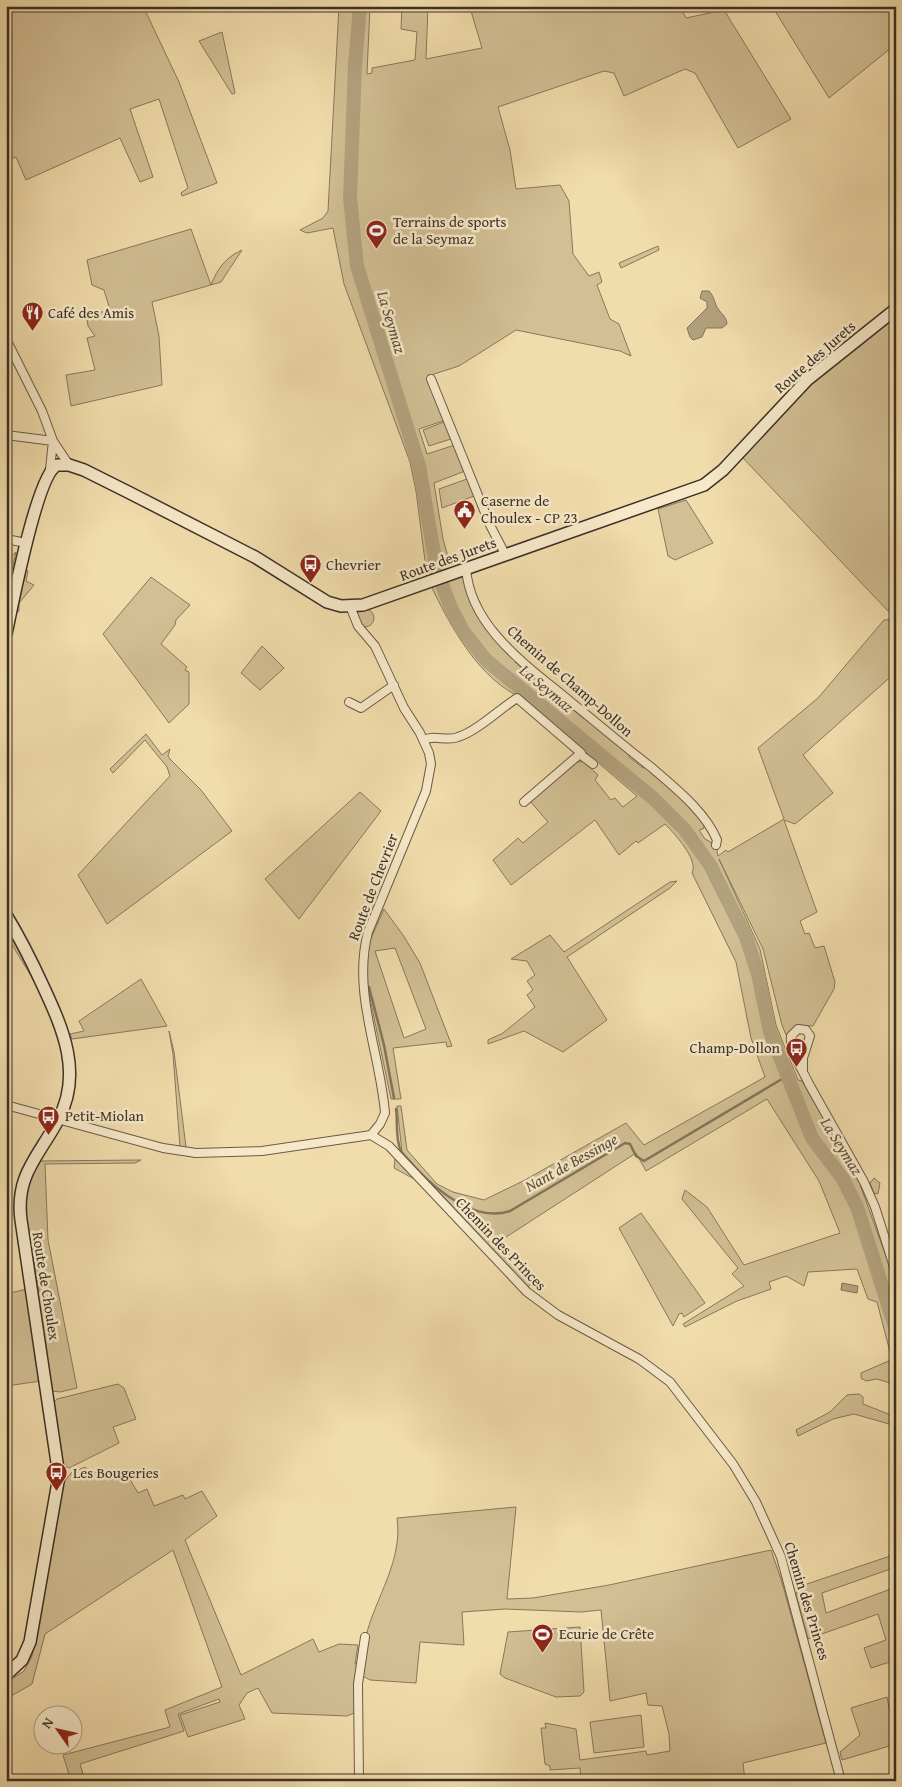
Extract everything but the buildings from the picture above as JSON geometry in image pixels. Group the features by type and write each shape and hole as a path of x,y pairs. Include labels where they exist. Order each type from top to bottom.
{"street":[{"name":"Route des Jurets","path":"53,467 70,465 130,492 255,558 322,600 350,606 375,602 451,573 704,485 723,470 807,380 896,309"},
{"path":"6,339 42,411 53,441 70,465"},
{"path":"431,379 490,525 505,554"},
{"path":"6,435 53,441"},
{"path":"6,634 26,543 53,467 53,441"},
{"path":"6,539 26,543"},
{"name":"Chemin de Champ-Dollon","path":"466,568 471,595 480,612 506,646 674,787 708,824 717,840 716,845"},
{"name":"Route de Chevrier","path":"350,606 358,626 375,646 404,708 424,740 429,753 430,778 368,932 362,960 364,996 385,1113 380,1124 371,1135"},
{"path":"349,702 361,708 394,685"},
{"path":"424,740 431,737 448,739 460,737 517,698 581,751 581,755 593,764"},
{"path":"524,802 581,755"},
{"name":"Route de Choulex","path":"6,915 27,952 66,1042 70,1076 66,1097 58,1120 31,1162 24,1180 19,1205 59,1476 30,1642 22,1660 6,1675"},
{"path":"803,1070 803,1058 810,1040 806,1030 798,1029 791,1036 791,1044 803,1070 864,1182 875,1207 896,1273"},
{"path":"6,1105 162,1148 196,1153 262,1151 371,1135"},
{"name":"Chemin des Princes","path":"371,1135 389,1146 534,1298 578,1328 639,1359 670,1382 733,1464 756,1502 781,1557 842,1781"},
{"path":"359,1781 357,1691 365,1637"}],"shaded area":[{"path":"6,6 143,6 179,82 217,183 182,196 181,193 188,188 159,99 130,109 153,177 140,182 120,138 26,180 16,157 6,161"},
{"path":"339,6 370,6 367,74 372,73 372,68 415,60 417,32 401,29 402,6 428,6 426,59 482,48 471,11 486,6 680,6 686,18 724,10 791,119 738,148 695,73 685,69 624,96 614,73 604,71 498,107 510,150 516,189 560,185 569,201 573,254 589,276 599,272 602,282 597,285 610,319 619,324 631,356 620,351 516,330 459,366 431,375 449,419 419,429 427,454 455,445 465,471 434,483 443,539 450,564 446,565 447,569 427,576 416,491 410,462 344,284 333,228 307,233 300,230 323,218 328,211"},
{"path":"772,6 896,6 896,44 829,98"},
{"path":"222,32 235,93 232,94 199,41"},
{"path":"191,229 211,285 152,302 159,336 162,385 71,406 66,375 95,370 87,338 95,336 88,326 86,313 94,311 111,313 104,290 92,285 87,260"},
{"path":"658,246 659,250 621,268 619,263"},
{"path":"242,250 221,282 211,285 223,264 231,256"},
{"path":"702,291 709,291 711,293 717,308 727,324 722,328 706,328 702,337 693,340 687,328 707,308 707,302 700,298"},
{"path":"891,321 896,326 896,600 888,611 743,458 797,397 820,375"},
{"path":"444,422 451,439 429,446 423,430"},
{"path":"467,479 474,496 442,508 439,489"},
{"path":"686,500 713,543 675,560 668,556 658,509"},
{"path":"16,552 10,578 6,577 6,561"},
{"path":"466,568 480,612 515,655 515,662 528,673 536,672 569,700 570,707 583,718 590,718 629,750 629,757 643,768 649,766 706,821 703,829 699,830 705,839 716,845 718,856 784,819 758,748 818,698 884,620 896,619 896,672 803,755 833,793 795,824 784,820 817,912 800,921 805,934 809,933 815,948 824,946 835,982 834,989 813,1026 797,1025 786,1035 763,949 719,859 760,949 776,1025 798,1080 802,1081 858,1179 896,1284 896,1375 877,1302 868,1299 857,1269 808,1272 804,1286 786,1276 769,1282 771,1289 737,1301 685,1327 683,1324 744,1286 732,1274 738,1268 682,1199 685,1190 707,1207 744,1265 840,1233 819,1181 767,1099 646,1171 636,1153 500,1241 531,1284 528,1287 402,1152 397,1106 401,1106 407,1150 437,1184 453,1192 484,1200 525,1180 626,1123 644,1145 765,1077 751,1038 736,962 692,873 692,861 689,854 665,824 638,843 636,841 619,855 595,820 511,885 493,860 518,838 523,843 548,822 529,800 574,763 583,761 598,775 595,780 611,800 615,798 623,807 637,796 524,699 493,679 468,651 457,635 431,586"},
{"path":"26,569 28,571 26,581 34,585 19,603 19,611 14,615"},
{"path":"151,577 190,605 176,620 175,625 161,644 187,667 185,670 189,672 189,704 169,723 103,634"},
{"path":"365,609 371,612 374,618 371,624 365,627 359,624 356,618 359,612"},
{"path":"262,646 284,668 260,690 241,673"},
{"path":"146,734 162,755 170,749 168,756 170,759 201,790 232,831 107,924 78,875 170,776 167,767 145,740 113,773 110,769"},
{"path":"360,792 381,811 299,919 265,879"},
{"path":"677,881 670,888 567,957 607,1020 563,1052 524,1031 488,1044 488,1040 503,1033 535,1007 527,995 533,990 527,981 535,975 527,961 511,959 550,935 564,952 670,882"},
{"path":"384,909 420,963 452,1046 447,1047 446,1042 393,1048 401,1099 391,1099 367,984 368,945","holes":["395,948 426,1029 404,1038 375,951"]},
{"path":"6,924 33,979 6,935"},
{"path":"141,979 167,1026 72,1039 70,1034 84,1031 79,1021"},
{"path":"169,1031 174,1052 186,1147 180,1147 173,1054"},
{"path":"395,1159 416,1180 394,1168"},
{"path":"141,1160 135,1163 45,1164 48,1240 77,1388 60,1392 52,1391 36,1297 39,1291 25,1213 27,1186 37,1161"},
{"path":"874,1178 880,1183 878,1194 874,1193 870,1183"},
{"path":"641,1213 705,1303 684,1317 682,1313 679,1314 673,1326 619,1228"},
{"path":"842,1283 858,1286 857,1293 841,1290"},
{"path":"27,1289 41,1381 6,1386 6,1294"},
{"path":"891,1360 893,1384 877,1379 866,1381 861,1378 861,1373"},
{"path":"118,1384 124,1388 136,1419 113,1427 119,1443 69,1468 63,1465 53,1403 57,1399"},
{"path":"859,1394 863,1397 863,1404 896,1417 896,1426 854,1414 833,1419 798,1436 796,1430 830,1412 847,1395"},
{"path":"85,1467 88,1473 119,1470 125,1478 128,1476 138,1493 147,1489 154,1506 183,1495 185,1499 202,1491 217,1516 185,1540 241,1675 313,1639 319,1652 339,1644 358,1645 355,1664 357,1664 354,1713 347,1716 272,1713 258,1688 247,1693 239,1705 245,1719 188,1737 180,1715 220,1702 219,1699 178,1714 184,1731 80,1764 85,1781 71,1781 63,1755 82,1754 82,1750 170,1727 165,1710 222,1687 173,1550 45,1634 32,1684 6,1699 6,1683 24,1671 32,1656 64,1482 71,1473"},
{"path":"516,1507 507,1599 533,1598 609,1585 771,1550 782,1582 826,1743 743,1763 745,1781 581,1781 580,1768 550,1770 550,1766 545,1764 541,1728 546,1728 545,1723 576,1729 580,1760 646,1751 647,1755 670,1751 669,1734 662,1706 648,1705 646,1693 610,1701 601,1610 581,1612 505,1609 462,1612 464,1645 420,1642 416,1683 370,1680 361,1675 364,1646 370,1621 388,1578 396,1549 398,1534 397,1518"},
{"path":"896,1554 896,1567 822,1593 826,1613 896,1587 896,1660 871,1668 864,1648 886,1640 878,1614 808,1639 796,1595 798,1587"},
{"name":"Ecurie de Crête","path":"580,1627 584,1692 580,1696 556,1697 505,1678 500,1674 508,1632"},
{"path":"887,1697 896,1744 842,1760 840,1752 860,1735 851,1708"},
{"path":"641,1715 644,1747 594,1753 590,1722"}],"waterway":[{"name":"La Seymaz","path":"360,6 355,65 350,198 357,266 419,466 437,571 451,608 463,631 486,660 654,799 685,830 710,865 746,937 758,974 770,1032 812,1138 843,1179 857,1207 896,1330"},
{"name":"Nant de Bessinge","path":"369,987 384,1045 394,1098"},
{"name":"Nant de Bessinge","path":"396,1109 399,1147 414,1166 433,1185 457,1202 483,1212 497,1213 510,1211 625,1143 630,1144 636,1156 644,1161 787,1076"}],"place":[{"name":"Terrains de sports de la Seymaz","path":"377,250"},
{"name":"Café des Amis","path":"32,332"},
{"name":"Caserne de Choulex - CP 23","path":"465,529"},
{"name":"Chevrier","path":"310,584"},
{"name":"Champ-Dollon","path":"796,1067"},
{"name":"Petit-Miolan","path":"49,1135"},
{"name":"Les Bougeries","path":"57,1492"},
{"name":"Ecurie de Crête","path":"543,1653"}]}
